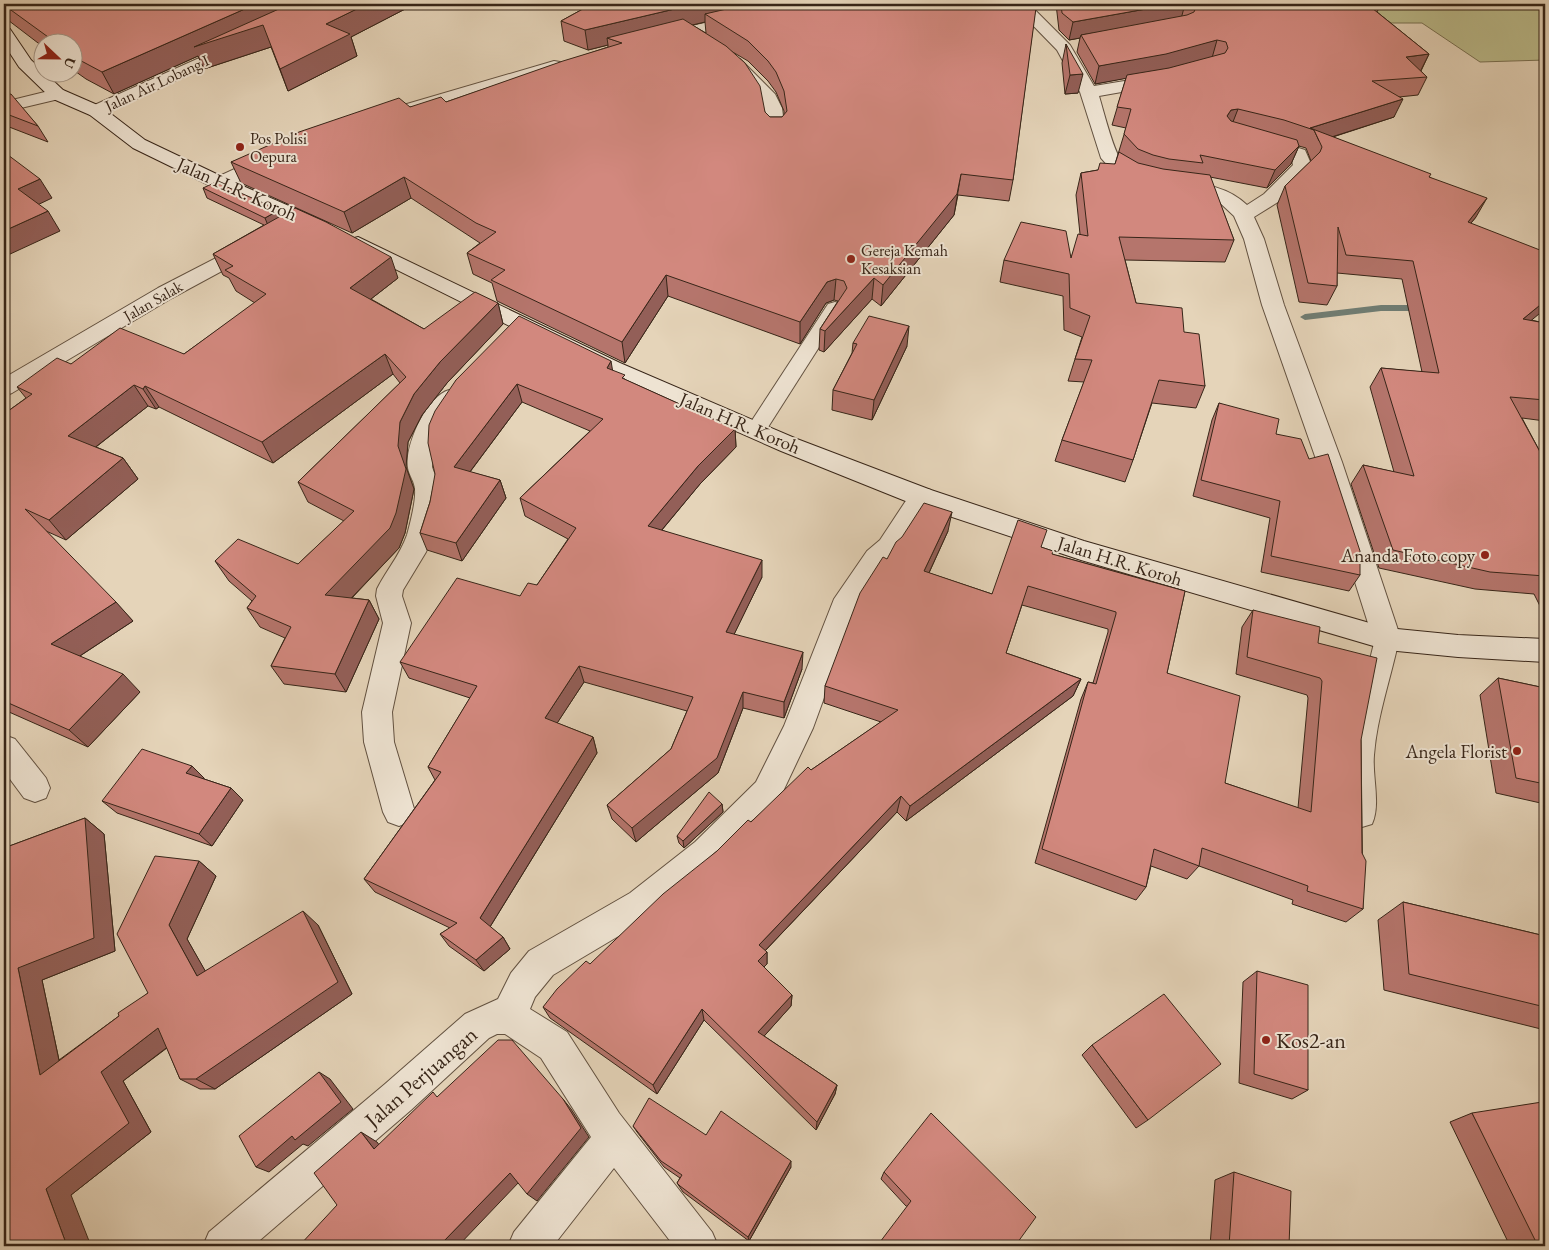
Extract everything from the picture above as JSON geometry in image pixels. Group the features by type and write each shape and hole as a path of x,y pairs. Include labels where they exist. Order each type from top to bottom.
{"street":[{"path":"643,42 764,15 803,4"},
{"path":"1020,4 1073,47 1110,158 1123,173 1144,181 1214,192 1228,198 1244,215 1273,305 1321,435 1387,639"},
{"path":"687,31 709,46"},
{"name":"Jalan H.R. Koroh","path":"4,32 25,63 57,94 96,111 139,144 220,183 406,266 612,368 756,430 922,497 1081,550 1387,639 1458,646 1545,651"},
{"name":"Jalan Air Lobang I","path":"96,111 249,40"},
{"path":"724,55 749,76 766,94 773,108 776,132"},
{"path":"390,115 573,60"},
{"path":"1089,92 1163,79 1179,74"},
{"path":"4,107 57,94"},
{"path":"1241,137 1299,154 1303,166 1271,198 1244,215"},
{"path":"220,183 287,152"},
{"name":"Jalan Salak","path":"4,388 165,293 304,219"},
{"path":"501,343 520,323"},
{"path":"399,812 379,742 377,712 397,623 389,596 390,589 413,552 420,534 428,489 420,467 422,443 435,416 463,383"},
{"path":"698,1246 615,1137 554,1045 530,1028 508,1016 522,985 541,963 642,904 706,853 767,792 798,728 844,607 876,558 889,547 922,497"},
{"path":"4,748 35,788"},
{"name":"Jalan Perjuangan","path":"223,1246 398,1097 477,1026 494,1018 508,1016"},
{"path":"528,1246 615,1137"}],"lane":[{"path":"756,430 835,308"},
{"path":"1362,839 1362,756 1372,693 1381,669 1387,639"}],"green space":[{"path":"1314,4 1545,4 1545,60 1480,62 1422,23 1365,23"}],"building":[{"path":"256,4 102,72 82,61 82,32 41,32 4,5"},
{"path":"290,4 367,4 326,24 350,34 280,69 263,25 194,47"},
{"path":"592,4 696,4 585,30 561,21"},
{"path":"748,4 1032,4 1036,8 1013,180 961,174 957,194 883,285 874,278 825,331 820,329 847,288 844,281 836,279 827,282 800,322 666,275 622,342 491,280 505,270 467,253 496,232 476,223 404,177 344,212 231,162 299,132 399,98 410,107 441,97 446,102 563,61 622,43 607,38 683,19 726,46 745,63 760,86 765,112 770,117 782,117 787,111 784,91 776,72 768,61 748,41 705,14"},
{"path":"1061,4 1174,4 1073,22 1062,13"},
{"path":"1193,4 1367,4 1429,54 1406,57 1427,77 1372,81 1403,99 1310,128 1431,174 1429,177 1487,198 1468,222 1545,252 1545,301 1523,319 1545,323 1545,400 1510,397 1545,461 1545,576 1490,572 1393,550 1363,465 1414,476 1381,368 1439,373 1413,261 1346,255 1338,227 1337,286 1308,283 1285,186 1320,152 1322,147 1314,130 1284,120 1238,109 1231,110 1227,116 1231,121 1297,140 1299,146 1275,170 1200,155 1203,163 1169,159 1138,149 1124,134 1131,109 1117,107 1127,75 1169,68 1225,53 1228,48 1226,42 1217,40 1166,54 1099,66 1081,35 1187,15 1194,12 1196,7"},
{"path":"1066,44 1083,74 1070,75"},
{"path":"11,94 38,126 4,113 4,95"},
{"path":"4,152 40,179 18,189 48,211 4,231"},
{"path":"1119,152 1138,163 1163,169 1210,175 1234,240 1119,237 1136,303 1182,308 1184,332 1199,334 1205,386 1159,380 1133,460 1062,440 1092,360 1075,359 1090,316 1070,308 1069,274 1004,260 1021,222 1066,231 1071,258 1078,234 1088,236 1081,173 1098,170 1100,163 1115,164"},
{"path":"216,182 279,210 265,218 203,188"},
{"path":"295,208 326,222 391,257 350,288 424,329 475,292 498,303 440,362 414,394 400,422 398,446 406,469 396,513 390,528 325,595 369,600 335,674 271,666 291,627 247,608 256,596 215,561 238,539 298,564 354,511 298,482 406,377 385,354 262,442 145,386 143,389 134,385 68,436 123,458 49,520 25,509 116,602 51,644 123,674 69,730 4,701 4,414 32,394 17,387 57,358 71,364 120,328 184,354 266,294 225,270 233,266 213,254"},
{"path":"519,316 611,361 607,368 625,375 622,378 735,429 698,466 648,526 762,560 726,632 803,652 784,702 743,692 717,758 632,828 607,805 671,749 693,697 579,666 545,718 593,737 480,918 503,937 476,960 440,934 457,923 364,879 441,772 428,767 477,686 400,662 457,578 520,596 528,583 537,585 576,528 520,498 603,419 517,384 454,467 500,480 456,543 420,533 430,502 435,474 428,443 429,425 435,411 456,380"},
{"path":"869,316 909,326 874,400 833,390 857,344 853,343"},
{"path":"1219,403 1279,419 1276,434 1301,439 1309,459 1328,454 1360,551 1360,575 1271,556 1280,501 1201,480"},
{"path":"924,503 952,512 924,571 992,594 1018,520 1047,530 1041,547 1053,551 1052,554 1185,591 1167,673 1240,696 1225,783 1311,812 1322,681 1320,678 1247,657 1253,610 1320,627 1318,643 1377,658 1361,740 1362,853 1366,861 1363,909 1307,891 1308,886 1202,848 1199,866 1154,849 1146,887 1042,849 1088,682 1096,684 1116,612 1028,586 1006,653 1081,679 910,806 901,796 759,945 767,952 758,961 792,995 758,1032 837,1085 817,1122 702,1009 653,1085 543,1007 557,989 586,961 590,964 663,894 717,851 748,820 751,822 808,767 811,770 898,710 825,686 860,593 883,557 887,559 896,542 902,537"},
{"path":"1498,678 1545,688 1545,784 1516,778"},
{"path":"142,749 192,766 186,773 231,788 199,834 102,801"},
{"path":"709,792 722,804 683,841 677,836"},
{"path":"85,818 94,938 18,968 40,1075 119,1016 118,1013 148,993 117,934 155,856 199,861 169,925 197,976 303,911 338,982 196,1079 180,1079 158,1028 101,1072 129,1123 46,1189 67,1246 4,1246 4,848"},
{"path":"1403,902 1545,936 1545,1007 1409,974"},
{"path":"1257,971 1308,985 1308,1090 1254,1074"},
{"path":"1164,994 1221,1064 1148,1120 1092,1045"},
{"path":"498,1040 512,1040 563,1099 581,1128 527,1194 510,1173 443,1242 446,1246 299,1246 337,1205 314,1173 361,1132 374,1149 433,1092 437,1097"},
{"path":"319,1072 341,1102 295,1140 292,1136 256,1167 239,1136"},
{"path":"649,1098 706,1135 721,1111 791,1161 748,1237 680,1186 677,1183 682,1175 661,1161 633,1126"},
{"path":"1542,1102 1545,1108 1545,1246 1538,1246 1472,1113"},
{"path":"931,1113 1036,1217 1015,1246 877,1246 911,1201 884,1172"},
{"path":"1234,1172 1291,1191 1289,1246 1229,1246"}],"waterway":[{"path":"1305,317 1381,308 1424,308"}],"place":[{"name":"Pos Polisi Oepura","path":"240,147"},
{"name":"Gereja Kemah Kesaksian","path":"851,259"},
{"name":"Ananda Foto copy","path":"1485,555"},
{"name":"Angela Florist","path":"1517,751"},
{"name":"Kos2-an","path":"1266,1040"}]}
